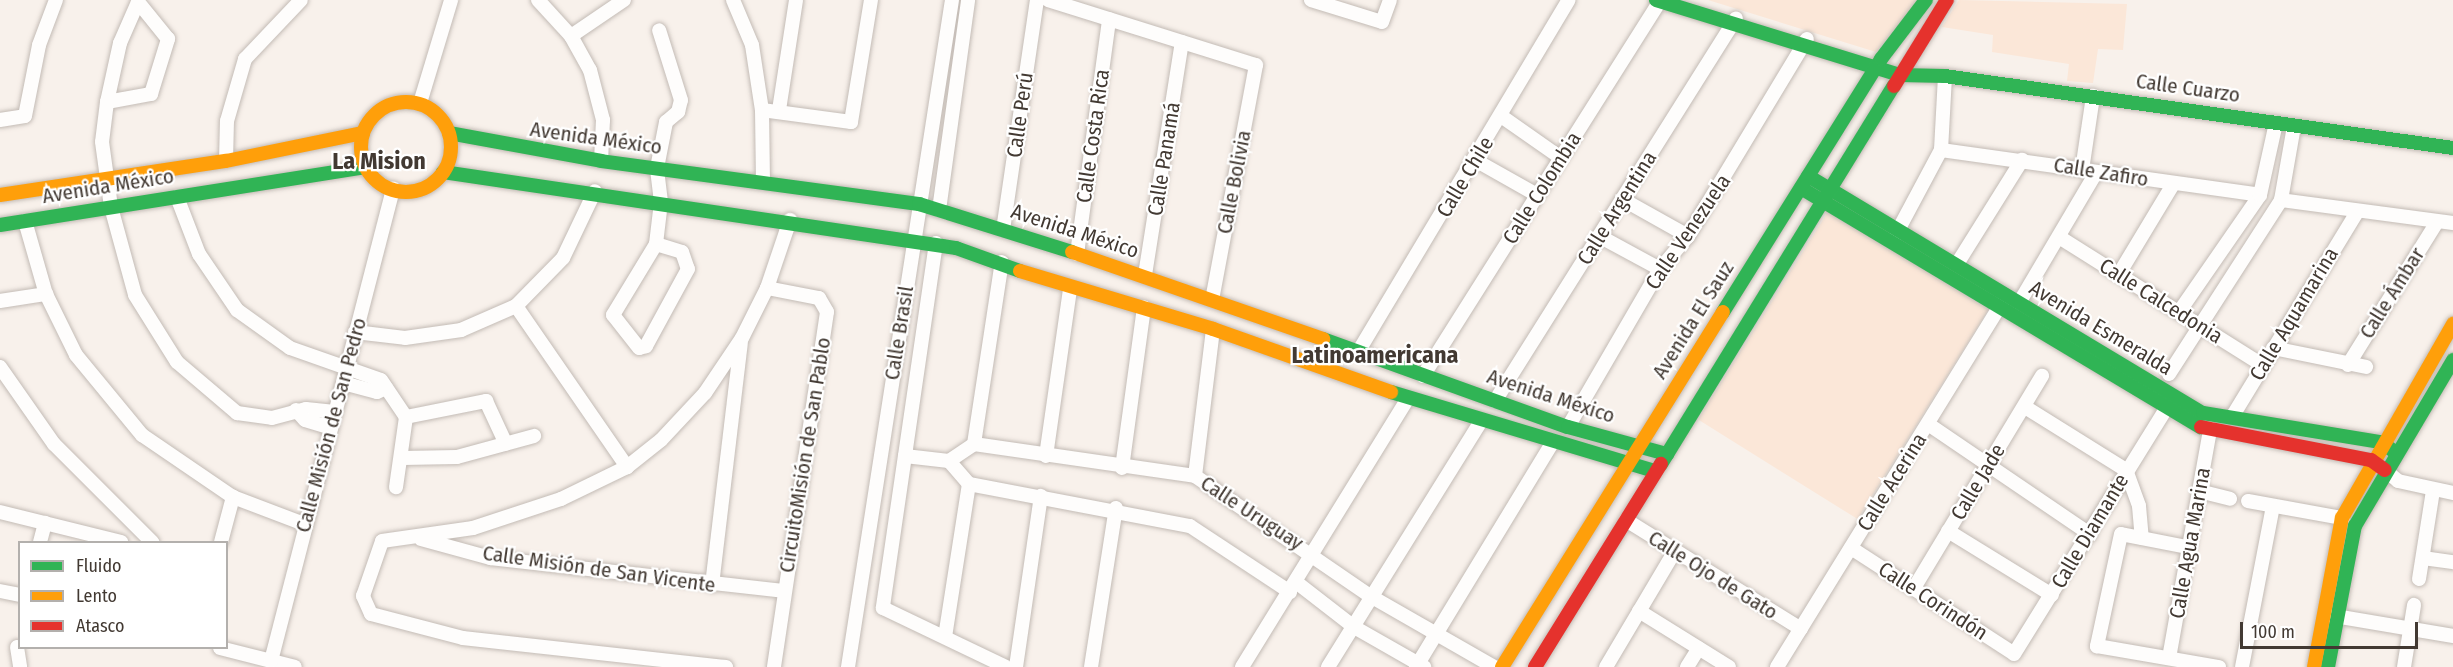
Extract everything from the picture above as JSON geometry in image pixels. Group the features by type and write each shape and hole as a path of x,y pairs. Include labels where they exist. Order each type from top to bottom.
{"street":[{"path":"0,120 25,116 39,45 56,0"},
{"path":"226,161 227,121 245,59 285,4 301,0"},
{"path":"420,104 451,0"},
{"path":"538,0 571,36 590,70 603,120 602,161"},
{"path":"571,36 624,0"},
{"path":"734,0 752,45 762,110 763,182"},
{"path":"779,110 796,0"},
{"path":"762,110 779,110 851,122 871,0"},
{"name":"Calle Brasil","path":"848,667 952,0"},
{"path":"939,210 968,0"},
{"name":"Calle Perú","path":"1003,230 1037,0"},
{"path":"1048,0 1182,42"},
{"path":"1312,0 1382,22 1390,0"},
{"name":"Calle Chile","path":"1358,352 1569,0"},
{"path":"1659,0 1735,20"},
{"name":"Calle Colombia","path":"1423,376 1659,0"},
{"path":"1690,0 1735,20"},
{"name":"Avenida El Sauz","path":"1502,667 1879,63 1926,0"},
{"path":"1535,667 1667,454 1828,185 1907,71 1947,0"},
{"path":"107,102 151,94 168,39 138,2 120,44 107,102 102,142 111,207 135,295 177,362 237,413 272,418 296,410 335,412"},
{"name":"Calle Costa Rica","path":"1077,254 1109,19"},
{"name":"Calle Cuarzo","path":"1735,20 1907,71 2453,148"},
{"name":"Calle Argentina","path":"1495,401 1735,20"},
{"path":"656,244 682,252 688,269 646,346 639,348 613,315 656,244 662,202 657,168 666,122 678,112 681,100 659,30"},
{"name":"Calle Bolivia","path":"1182,42 1256,65 1212,300"},
{"name":"Calle Panamá","path":"1145,275 1182,42"},
{"name":"Calle Venezuela","path":"1568,427 1660,269 1688,236 1806,42"},
{"path":"1894,243 1898,226 1941,150 1945,76"},
{"name":"Calle Acerina","path":"1777,667 1998,309 2013,300 2059,237 2089,171 2093,96"},
{"path":"403,101 420,104 436,113 449,133 451,153 443,172 414,191 393,189 366,167 363,133 378,111 403,101"},
{"path":"1501,116 1561,158"},
{"path":"2180,312 2260,195 2276,123"},
{"path":"2169,374 2198,323 2281,200 2294,126"},
{"name":"Avenida México","path":"0,195 107,176 226,161 363,133"},
{"name":"Avenida México","path":"449,133 602,161 919,204 1145,275 1568,427 1667,454"},
{"name":"Calle Zafiro","path":"1941,150 2260,195"},
{"path":"1475,160 1537,195"},
{"path":"1957,264 2022,160"},
{"name":"Avenida México","path":"0,225 366,167"},
{"name":"Avenida México","path":"443,172 595,191 936,243 1002,262 1070,289 1213,328 1408,398 1480,421 1655,471"},
{"name":"Avenida Esmeralda","path":"1804,182 1828,185 1898,226 2013,300 2203,413 2381,442 2396,453"},
{"name":"Avenida Esmeralda","path":"1804,182 1821,198 1998,309 2166,409 2210,429 2371,460 2385,470"},
{"path":"2119,274 2174,183"},
{"name":"Calle Misión de San Pedro","path":"271,661 304,524 393,189"},
{"path":"355,332 405,338 461,330 516,306 563,258 595,191"},
{"path":"177,197 199,255 237,310 290,348 344,377 381,380 406,417 403,458 396,487"},
{"path":"1622,199 1688,236"},
{"path":"2281,200 2357,212 2453,223"},
{"name":"Calle Aquamarina","path":"2232,417 2357,212"},
{"path":"956,248 964,218"},
{"path":"25,220 46,294 76,355 142,435 233,497 304,524"},
{"path":"726,667 649,664 463,638 371,614 363,597 382,541 416,538 472,528 561,500 627,467 705,393 742,338 767,288 790,220"},
{"name":"Calle Ámbar","path":"2348,365 2437,222"},
{"path":"1599,236 1660,269"},
{"name":"Calle Calcedonia","path":"2059,237 2262,365"},
{"path":"936,243 883,608 1006,667"},
{"path":"905,456 950,461 974,444 1002,262"},
{"name":"CircuitoMisión de San Pablo","path":"767,288 819,298 827,312 783,591 774,667"},
{"path":"1046,456 1070,289"},
{"path":"0,301 46,294"},
{"path":"516,306 627,467"},
{"path":"1122,468 1144,308"},
{"path":"2328,667 2342,518 2381,442 2453,324"},
{"path":"1195,476 1213,328"},
{"path":"712,585 742,338"},
{"path":"2273,348 2366,367"},
{"path":"2314,667 2331,616 2355,526 2385,470 2453,360"},
{"path":"0,367 54,444 150,541"},
{"name":"Calle Jade","path":"1914,588 2042,376"},
{"path":"1242,667 1314,554 1408,398"},
{"path":"406,417 486,401 506,444"},
{"path":"2025,407 2126,470 2139,506 2142,538"},
{"name":"Calle Diamante","path":"2014,654 2090,534 2126,470 2166,409"},
{"path":"296,410 305,420 331,428"},
{"path":"1328,667 1480,421"},
{"path":"2259,438 2262,422"},
{"path":"1928,424 1987,467 2090,534"},
{"name":"Calle Agua Marina","path":"2169,658 2187,547 2210,429"},
{"path":"403,458 457,457 534,436"},
{"path":"1419,666 1552,443"},
{"name":"Calle Uruguay","path":"974,444 1122,468 1195,476 1314,554 1372,597 1494,667"},
{"path":"945,637 969,484 950,461"},
{"path":"2385,470 2398,481 2453,493"},
{"name":"Calle Uruguay","path":"969,484 1116,508 1190,526 1419,666"},
{"path":"2419,579 2433,490"},
{"path":"2199,491 2230,499"},
{"path":"1016,667 1041,496"},
{"path":"222,541 233,497"},
{"path":"2248,501 2342,518"},
{"path":"2242,667 2272,506"},
{"path":"1091,667 1116,508"},
{"path":"0,512 113,541"},
{"name":"Calle Ojo de Gato","path":"1626,520 1801,629"},
{"path":"40,541 45,523"},
{"path":"1948,531 2052,595"},
{"path":"2187,547 2121,534 2097,646 2218,667"},
{"name":"Calle Misión de San Vicente","path":"416,538 490,558 712,585 783,591"},
{"name":"Calle Corindón","path":"1851,548 2014,654"},
{"path":"1606,667 1675,551"},
{"path":"2423,558 2453,562"},
{"path":"0,591 18,595"},
{"path":"2404,667 2414,605"},
{"path":"1639,611 1729,667"},
{"path":"2331,616 2453,636"},
{"path":"17,647 20,667"},
{"path":"1687,667 1699,648"},
{"path":"224,649 294,667"}],"shaded area":[{"path":"1708,0 1921,0 1876,52"},
{"path":"1959,0 2127,4 2123,50 2098,49 2093,83 2067,81 2069,64 1992,52 1993,35 1942,27"},
{"path":"1829,210 1988,310 1858,519 1698,419"}],"traffic: fast":[{"path":"1656,0 1900,75 1945,76 2453,148"},
{"path":"1723,312 1881,59 1926,0"},
{"path":"1661,464 1894,86"},
{"path":"449,133 601,161 919,204 1072,252"},
{"path":"0,225 365,167"},
{"path":"443,172 956,248 1020,271"},
{"path":"1808,176 2203,413 2381,442 2396,453"},
{"path":"1801,188 2201,427"},
{"path":"1323,339 1568,427 1667,454"},
{"path":"2328,667 2355,526 2453,360"},
{"path":"1391,392 1655,471"}],"traffic: slow":[{"path":"406,102 431,110 443,122 451,147 443,172 431,184 406,192 381,184 369,172 361,147 369,122 381,110 406,102"},
{"path":"0,195 226,161 363,133"},
{"path":"1072,252 1323,339"},
{"path":"1020,271 1213,329 1391,392"},
{"path":"1502,667 1723,312"},
{"path":"2314,667 2342,518 2453,324"}],"traffic: jam":[{"path":"1894,86 1947,0"},
{"path":"2201,427 2371,460 2385,470"},
{"path":"1535,667 1661,464"}],"district":[{"name":"La Mision","path":"379,162"},
{"name":"Latinoamericana","path":"1375,356"}]}
